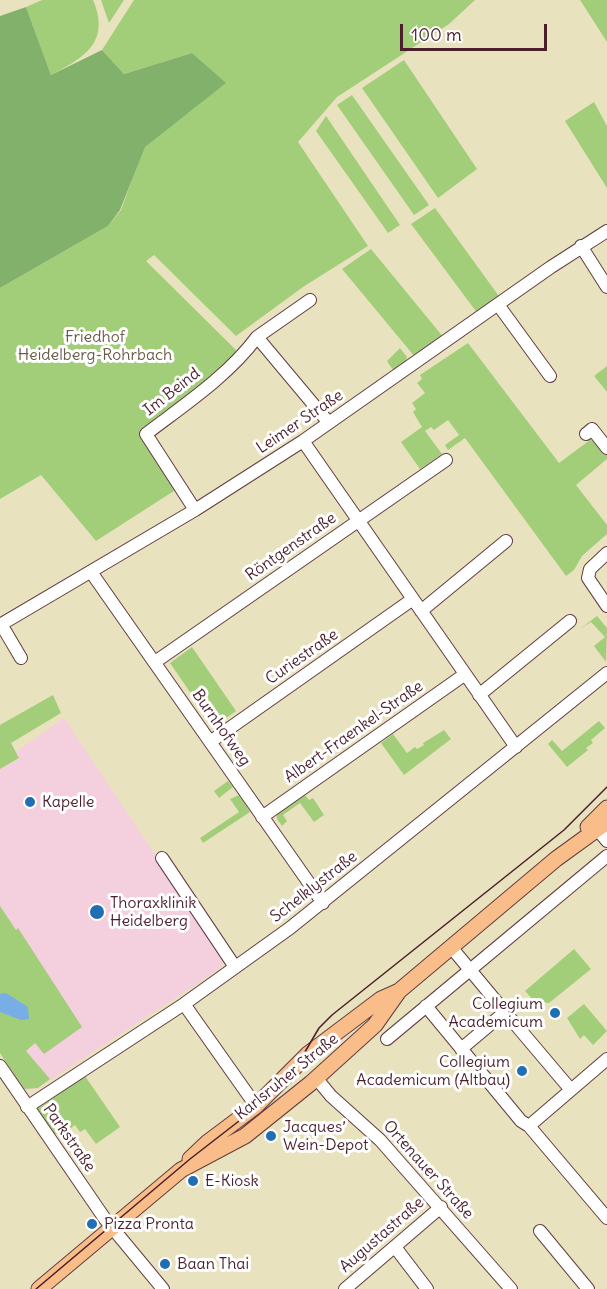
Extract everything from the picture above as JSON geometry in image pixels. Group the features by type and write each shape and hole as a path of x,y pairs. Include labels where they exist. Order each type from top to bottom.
{"main road":[{"name":"Karlsruher Straße","path":"181,1170 245,1136 317,1078 375,1024 399,991 556,859 607,808"},
{"name":"Karlsruher Straße","path":"556,859 604,831"},
{"name":"Karlsruher Straße","path":"39,1289 181,1170 208,1142 256,1106 299,1062 381,999 399,991"},
{"path":"317,1078 318,1068 338,1041 341,1032"}],"street":[{"name":"Leimer Straße","path":"21,658 1,625 195,510 303,441 582,246 607,231"},
{"path":"582,246 607,287"},
{"name":"Im Beind","path":"195,510 146,434 247,351 257,337 310,300"},
{"path":"499,306 550,376"},
{"path":"257,337 329,423"},
{"path":"586,434 592,429 607,448"},
{"path":"303,441 516,747"},
{"name":"Röntgenstraße","path":"155,662 446,459"},
{"path":"421,611 506,541"},
{"path":"607,553 590,569 588,578 607,606"},
{"name":"Burnhofweg","path":"91,572 323,903"},
{"path":"592,586 607,601"},
{"name":"Curiestraße","path":"210,742 412,599"},
{"path":"479,695 570,621"},
{"name":"Schelklystraße","path":"27,1107 184,1004 323,903 607,673"},
{"name":"Albert-Fraenkel-Straße","path":"262,817 464,675"},
{"path":"387,1039 607,856"},
{"path":"162,858 235,968"},
{"path":"451,947 571,1090"},
{"path":"184,1004 256,1106"},
{"path":"426,1006 521,1121 529,1126 607,1218"},
{"path":"461,1048 505,1012"},
{"name":"Parkstraße","path":"0,1066 112,1227 163,1289"},
{"path":"529,1126 571,1090 605,1066"},
{"name":"Ortenauer Straße","path":"317,1078 323,1089 380,1140 511,1289"},
{"name":"Augustastraße","path":"345,1289 441,1207"},
{"path":"540,1231 588,1289"},
{"path":"395,1247 427,1289"}],"shaded area":[{"name":"Thoraxklinik Heidelberg","path":"64,718 223,956 222,966 212,974 38,1088 28,1090 24,1089 0,1053 0,769 19,759 16,752"}],"green space":[{"path":"42,0 93,0 98,15 99,27 91,47 74,62 51,75 26,7"},
{"path":"101,0 124,0 109,23"},
{"name":"Friedhof Heidelberg-Rohrbach","path":"134,0 475,0 449,24 337,97 298,142 368,246 303,287 236,336 154,255 146,261 236,350 234,358 141,433 177,489 96,541 41,475 0,499 0,288 108,226 121,210 144,147 225,83 192,53 124,74 102,50"},
{"path":"580,0 607,0 607,42"},
{"path":"26,7 51,75 102,50 124,74 192,53 226,83 145,147 120,210 108,226 0,288 0,16"},
{"path":"404,60 477,169 438,198 362,88"},
{"path":"352,95 429,205 414,215 337,105"},
{"path":"594,102 607,126 607,188 565,121"},
{"path":"326,116 400,225 388,233 316,131"},
{"path":"435,208 501,299 478,314 411,224"},
{"path":"371,249 444,338 415,357 342,269"},
{"path":"468,343 559,463 590,440 597,441 607,454 607,459 576,485 607,525 607,534 582,556 574,570 566,576 465,438 448,450 445,445 459,435 448,420 434,430 431,427 425,431 442,454 420,469 401,442 422,427 413,412 416,409 412,403 425,393 417,383 422,379 420,375"},
{"path":"400,348 407,357 406,361 393,370 387,361"},
{"path":"607,366 607,392 594,376"},
{"path":"597,616 607,628 606,662 594,646 605,637 591,622 580,629"},
{"path":"192,647 236,711 214,727 170,663"},
{"path":"53,695 61,713 11,743 19,758 0,769 0,725"},
{"path":"599,721 605,728 591,740 593,743 586,748 588,750 567,767 548,744 552,740 562,751"},
{"path":"444,730 451,739 404,775 381,743 393,734 407,753 415,747 417,749 424,745 423,743"},
{"path":"228,781 233,787 219,798 214,791"},
{"path":"239,795 250,812 203,843 200,838 239,812 230,799"},
{"path":"305,795 309,800 313,798 324,815 314,822 300,803 283,815 287,821 282,826 277,819 277,814"},
{"path":"0,906 16,930 18,928 82,1027 44,1054 35,1043 26,1051 50,1079 38,1088 24,1089 0,1053"},
{"path":"574,949 591,969 549,1003 534,1001 525,991"},
{"path":"584,1004 607,1031 593,1045 584,1035 580,1039 567,1018"},
{"path":"85,1076 120,1127 96,1144 85,1129 80,1132 75,1125 54,1135 37,1109"}],"water":[{"path":"6,993 28,1007 29,1019 21,1020 0,1012 0,994"}],"tram line":[{"path":"36,1289 190,1159 270,1097 299,1062 319,1028 332,1015 564,830 607,787"}],"place":[{"name":"Kapelle","path":"30,802"},
{"name":"Thoraxklinik Heidelberg","path":"97,912"},
{"name":"Collegium Academicum","path":"555,1013"},
{"name":"Collegium Academicum (Altbau)","path":"522,1071"},
{"name":"Jacques’ Wein-Depot","path":"271,1136"},
{"name":"E-Kiosk","path":"193,1181"},
{"name":"Pizza Pronta","path":"92,1224"},
{"name":"Baan Thai","path":"165,1264"}]}
